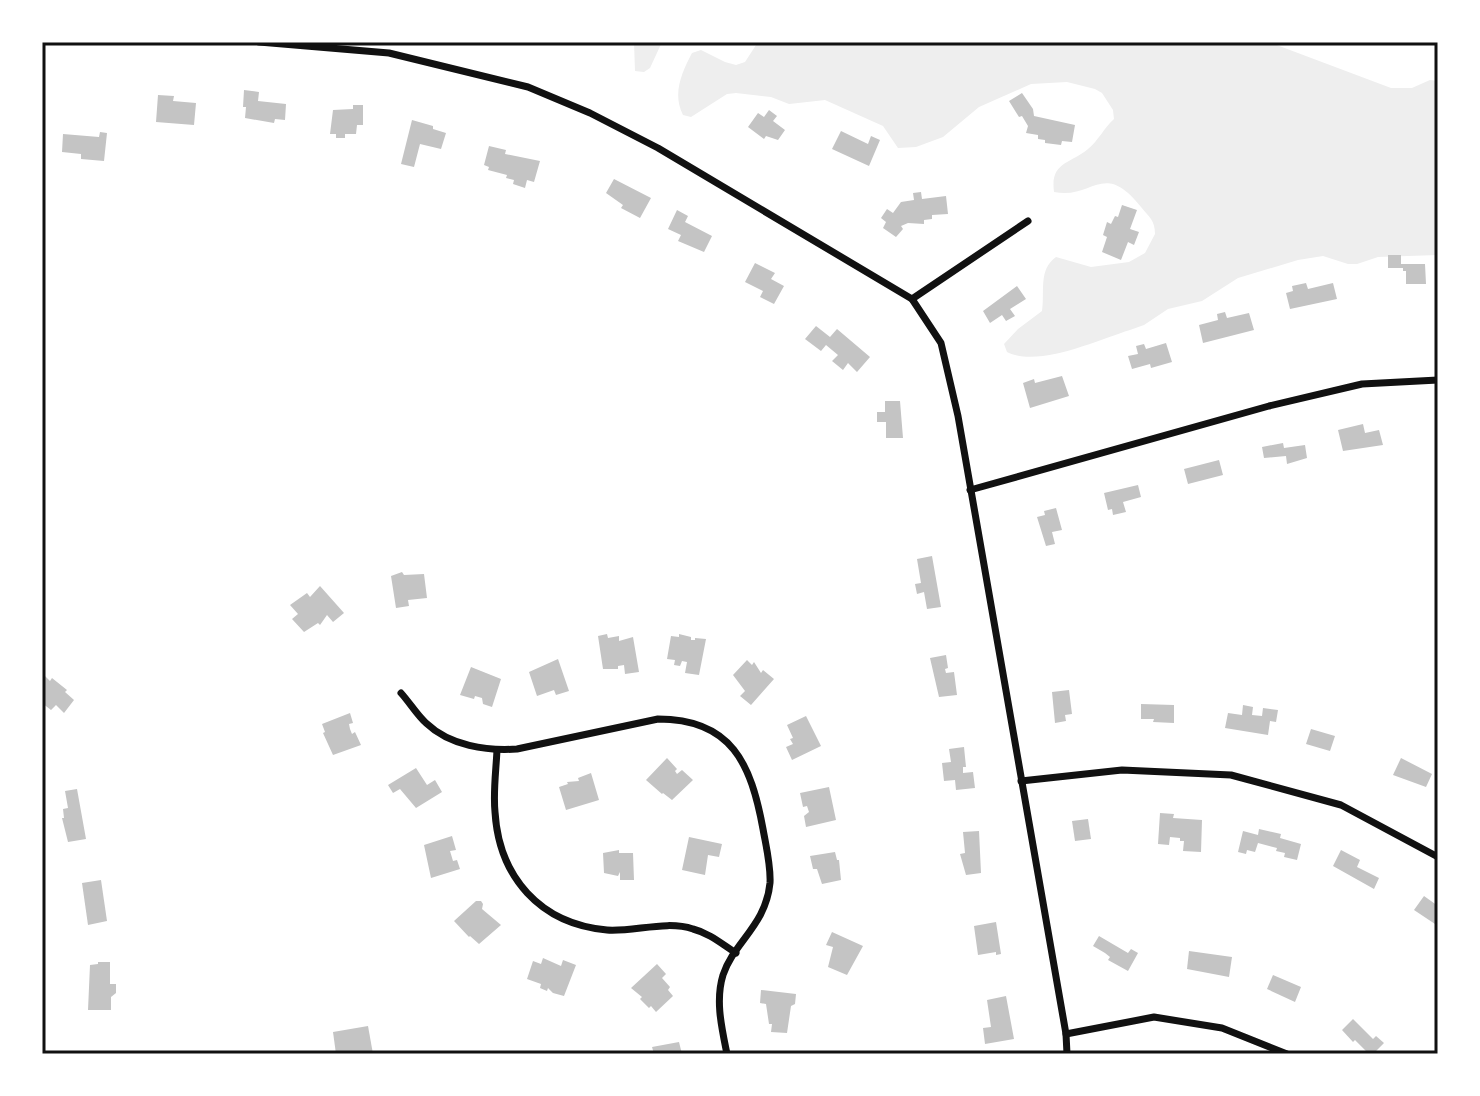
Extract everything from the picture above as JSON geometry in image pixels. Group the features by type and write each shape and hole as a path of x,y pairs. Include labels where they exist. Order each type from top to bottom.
{"street":[{"path":"259,42 389,53 528,87 590,113 662,150 912,299 941,343 958,416 1067,1054"},
{"path":"912,299 1028,221"},
{"path":"970,490 1269,406 1362,384 1438,380"},
{"path":"401,693 425,723 439,733 457,742 497,750 517,749 658,719 680,719 704,726 727,743 743,761 752,779 767,850 770,882 764,908 723,974 720,1012 727,1054"},
{"path":"497,750 495,812 499,844 509,870 530,898 573,923 606,930 691,928 736,953"},
{"path":"1021,781 1122,770 1231,775 1341,805 1438,857"},
{"path":"1066,1034 1154,1017 1222,1028 1287,1054"}],"shaded area":[{"path":"634,42 662,42 650,68 644,72 635,71"},
{"path":"758,42 1269,42 1391,88 1412,88 1430,80 1438,81 1438,255 1378,257 1357,264 1323,256 1298,260 1238,278 1202,301 1168,309 1144,325 1085,346 1035,357 1007,352 1004,344 1042,311 1044,275 1056,257 1091,267 1129,262 1145,253 1155,234 1149,216 1128,193 1117,186 1107,183 1079,191 1054,192 1058,169 1092,146 1114,119 1113,110 1102,93 1067,82 1031,84 979,107 943,137 916,147 898,148 883,126 825,100 789,104 771,97 736,93 727,94 691,117 683,115 678,91 692,53 701,50 736,65 745,62"}],"building":[{"path":"244,90 259,92 258,101 286,104 285,120 275,119 274,123 245,118"},
{"path":"1022,93 1034,116 1075,125 1072,142 1062,141 1061,145 1045,143 1045,140 1038,139 1038,135 1026,133 1028,126 1009,101"},
{"path":"158,95 174,96 173,101 196,103 194,125 156,122"},
{"path":"353,105 363,105 363,125 357,125 356,134 336,138 336,134 330,134 333,110 353,109"},
{"path":"769,110 777,116 773,121 785,130 778,140 766,136 764,139 748,127 758,113 764,117"},
{"path":"412,120 446,133 441,149 420,144 414,167 401,164"},
{"path":"841,131 868,144 871,136 880,140 869,166 832,149"},
{"path":"100,132 107,133 104,161 81,159 81,154 62,152 63,134 99,137"},
{"path":"489,146 506,150 505,154 540,161 534,182 527,180 525,188 513,184 514,180 506,178 507,175 488,170 489,167 484,165"},
{"path":"614,179 651,198 640,218 621,208 623,205 606,193"},
{"path":"921,192 922,199 946,196 948,214 932,215 932,219 924,220 924,224 901,226 903,229 896,237 883,228 886,222 881,218 887,209 893,213 901,202 914,200 913,193"},
{"path":"1122,205 1137,210 1130,229 1139,232 1134,245 1128,242 1121,260 1102,252 1107,237 1103,235 1107,222 1111,224 1115,216 1118,217"},
{"path":"677,210 688,216 685,222 712,236 704,252 678,241 681,235 668,229"},
{"path":"1388,255 1401,255 1401,264 1425,264 1426,284 1406,284 1403,268 1388,268"},
{"path":"755,263 775,273 771,279 784,286 774,304 760,297 763,291 745,282"},
{"path":"1306,283 1308,289 1333,283 1337,299 1290,309 1286,293 1293,291 1292,286"},
{"path":"1017,286 1026,299 1010,309 1015,316 1006,321 1002,315 990,323 983,311"},
{"path":"1225,312 1227,318 1249,313 1254,330 1203,343 1199,325 1218,320 1217,314"},
{"path":"816,326 830,337 837,329 870,357 857,372 848,363 843,370 832,361 838,355 826,345 821,351 805,339"},
{"path":"1166,343 1172,362 1132,369 1128,356 1138,354 1136,346 1144,344 1146,349"},
{"path":"1062,376 1069,396 1030,408 1023,383"},
{"path":"885,401 900,401 903,438 886,438 886,422 877,422 877,412 885,412"},
{"path":"1363,424 1365,433 1379,430 1383,445 1343,451 1338,430"},
{"path":"1283,443 1284,448 1305,445 1307,458 1287,464 1286,456 1264,458 1262,447"},
{"path":"1219,460 1223,475 1188,484 1184,469"},
{"path":"1138,485 1141,497 1123,502 1126,512 1113,515 1112,509 1108,510 1104,493"},
{"path":"1056,508 1062,530 1052,532 1055,544 1046,546 1037,517 1045,515 1044,511"},
{"path":"932,556 941,607 927,609 924,592 917,594 915,584 921,583 917,559"},
{"path":"402,572 404,575 424,574 427,598 408,600 409,606 396,608 391,576"},
{"path":"320,586 344,613 333,622 327,615 320,625 318,623 304,632 292,619 298,614 290,605 307,593 310,597"},
{"path":"607,634 608,638 619,636 619,641 633,637 639,672 625,674 624,665 618,666 618,669 603,669 598,636"},
{"path":"679,634 691,637 691,640 706,639 699,675 685,673 687,662 682,661 680,666 674,665 675,660 667,659 671,636 679,637"},
{"path":"946,655 946,673 954,672 957,695 939,697 930,658"},
{"path":"558,659 569,691 556,695 554,690 537,696 529,672"},
{"path":"747,660 752,665 754,662 761,673 763,670 774,679 751,705 740,696 745,691 733,675"},
{"path":"471,667 501,679 492,707 483,704 482,698 460,695"},
{"path":"44,675 67,690 65,692 74,700 64,713 56,705 51,710 42,703"},
{"path":"1069,690 1072,714 1065,715 1066,721 1055,723 1052,692"},
{"path":"1141,704 1174,705 1174,723 1141,719"},
{"path":"1243,705 1253,707 1252,715 1262,716 1263,708 1278,710 1276,722 1270,721 1268,735 1225,728 1228,713 1242,715"},
{"path":"350,713 353,723 349,724 350,729 352,734 355,732 361,745 333,755 322,724"},
{"path":"806,716 821,746 792,760 786,747 793,744 790,739 793,738 787,725"},
{"path":"1311,729 1335,736 1330,751 1306,744"},
{"path":"964,747 966,767 963,767 963,773 973,772 975,788 956,790 955,780 944,781 942,763 951,762 949,749"},
{"path":"667,758 677,769 677,774 682,770 693,780 672,800 646,780"},
{"path":"1401,758 1432,774 1426,787 1393,775"},
{"path":"416,768 427,785 435,780 442,792 416,808 400,789 393,793 388,785"},
{"path":"591,773 599,800 566,810 559,787 567,782 579,781 578,778"},
{"path":"829,787 836,820 806,827 804,816 809,812 807,806 803,807 800,793"},
{"path":"77,789 86,839 68,842 62,818 63,809 68,808 65,791"},
{"path":"1160,813 1174,814 1173,818 1202,820 1201,852 1183,851 1184,841 1180,838 1170,837 1169,845 1158,844"},
{"path":"1088,819 1091,839 1075,841 1072,821"},
{"path":"1259,829 1281,834 1280,838 1301,844 1297,860 1284,857 1285,853 1276,851 1277,848 1258,843 1255,852 1238,852 1243,831 1258,835"},
{"path":"979,831 981,873 966,875 960,854 965,853 963,832"},
{"path":"452,836 456,850 450,851 460,869 431,878 424,845"},
{"path":"689,837 722,844 719,857 708,855 705,875 682,870"},
{"path":"619,850 619,853 633,853 634,880 620,880 620,872 618,876 604,873 603,853"},
{"path":"1341,850 1360,860 1357,867 1379,878 1374,889 1333,866"},
{"path":"835,852 841,880 822,884 810,856"},
{"path":"101,880 107,921 88,925 82,883"},
{"path":"1424,896 1438,906 1438,926 1414,910"},
{"path":"476,901 481,901 482,909 501,925 479,944 454,921"},
{"path":"996,922 1001,954 978,955 974,926"},
{"path":"832,932 863,946 847,975 828,967 833,947 826,945"},
{"path":"1099,936 1128,953 1131,949 1138,953 1128,971 1108,960 1110,957 1093,946"},
{"path":"1189,951 1232,957 1229,977 1187,969"},
{"path":"543,958 561,966 563,960 576,965 564,996 548,988 547,991 540,988 541,984 527,979 533,961 541,964"},
{"path":"110,962 110,984 116,984 116,993 111,997 111,1010 88,1010 90,965"},
{"path":"657,964 666,974 662,978 673,996 656,1012 631,988"},
{"path":"1273,975 1301,987 1295,1002 1267,989"},
{"path":"761,990 796,994 787,1033 771,1032 766,1004 760,1003"},
{"path":"1006,996 1014,1039 985,1044 983,1028 991,1027 987,1000"},
{"path":"1353,1019 1373,1039 1376,1036 1384,1043 1373,1054 1369,1054 1355,1040 1353,1042 1342,1030"},
{"path":"368,1026 373,1054 336,1054 333,1032"},
{"path":"679,1042 682,1054 654,1054 652,1047"}]}
